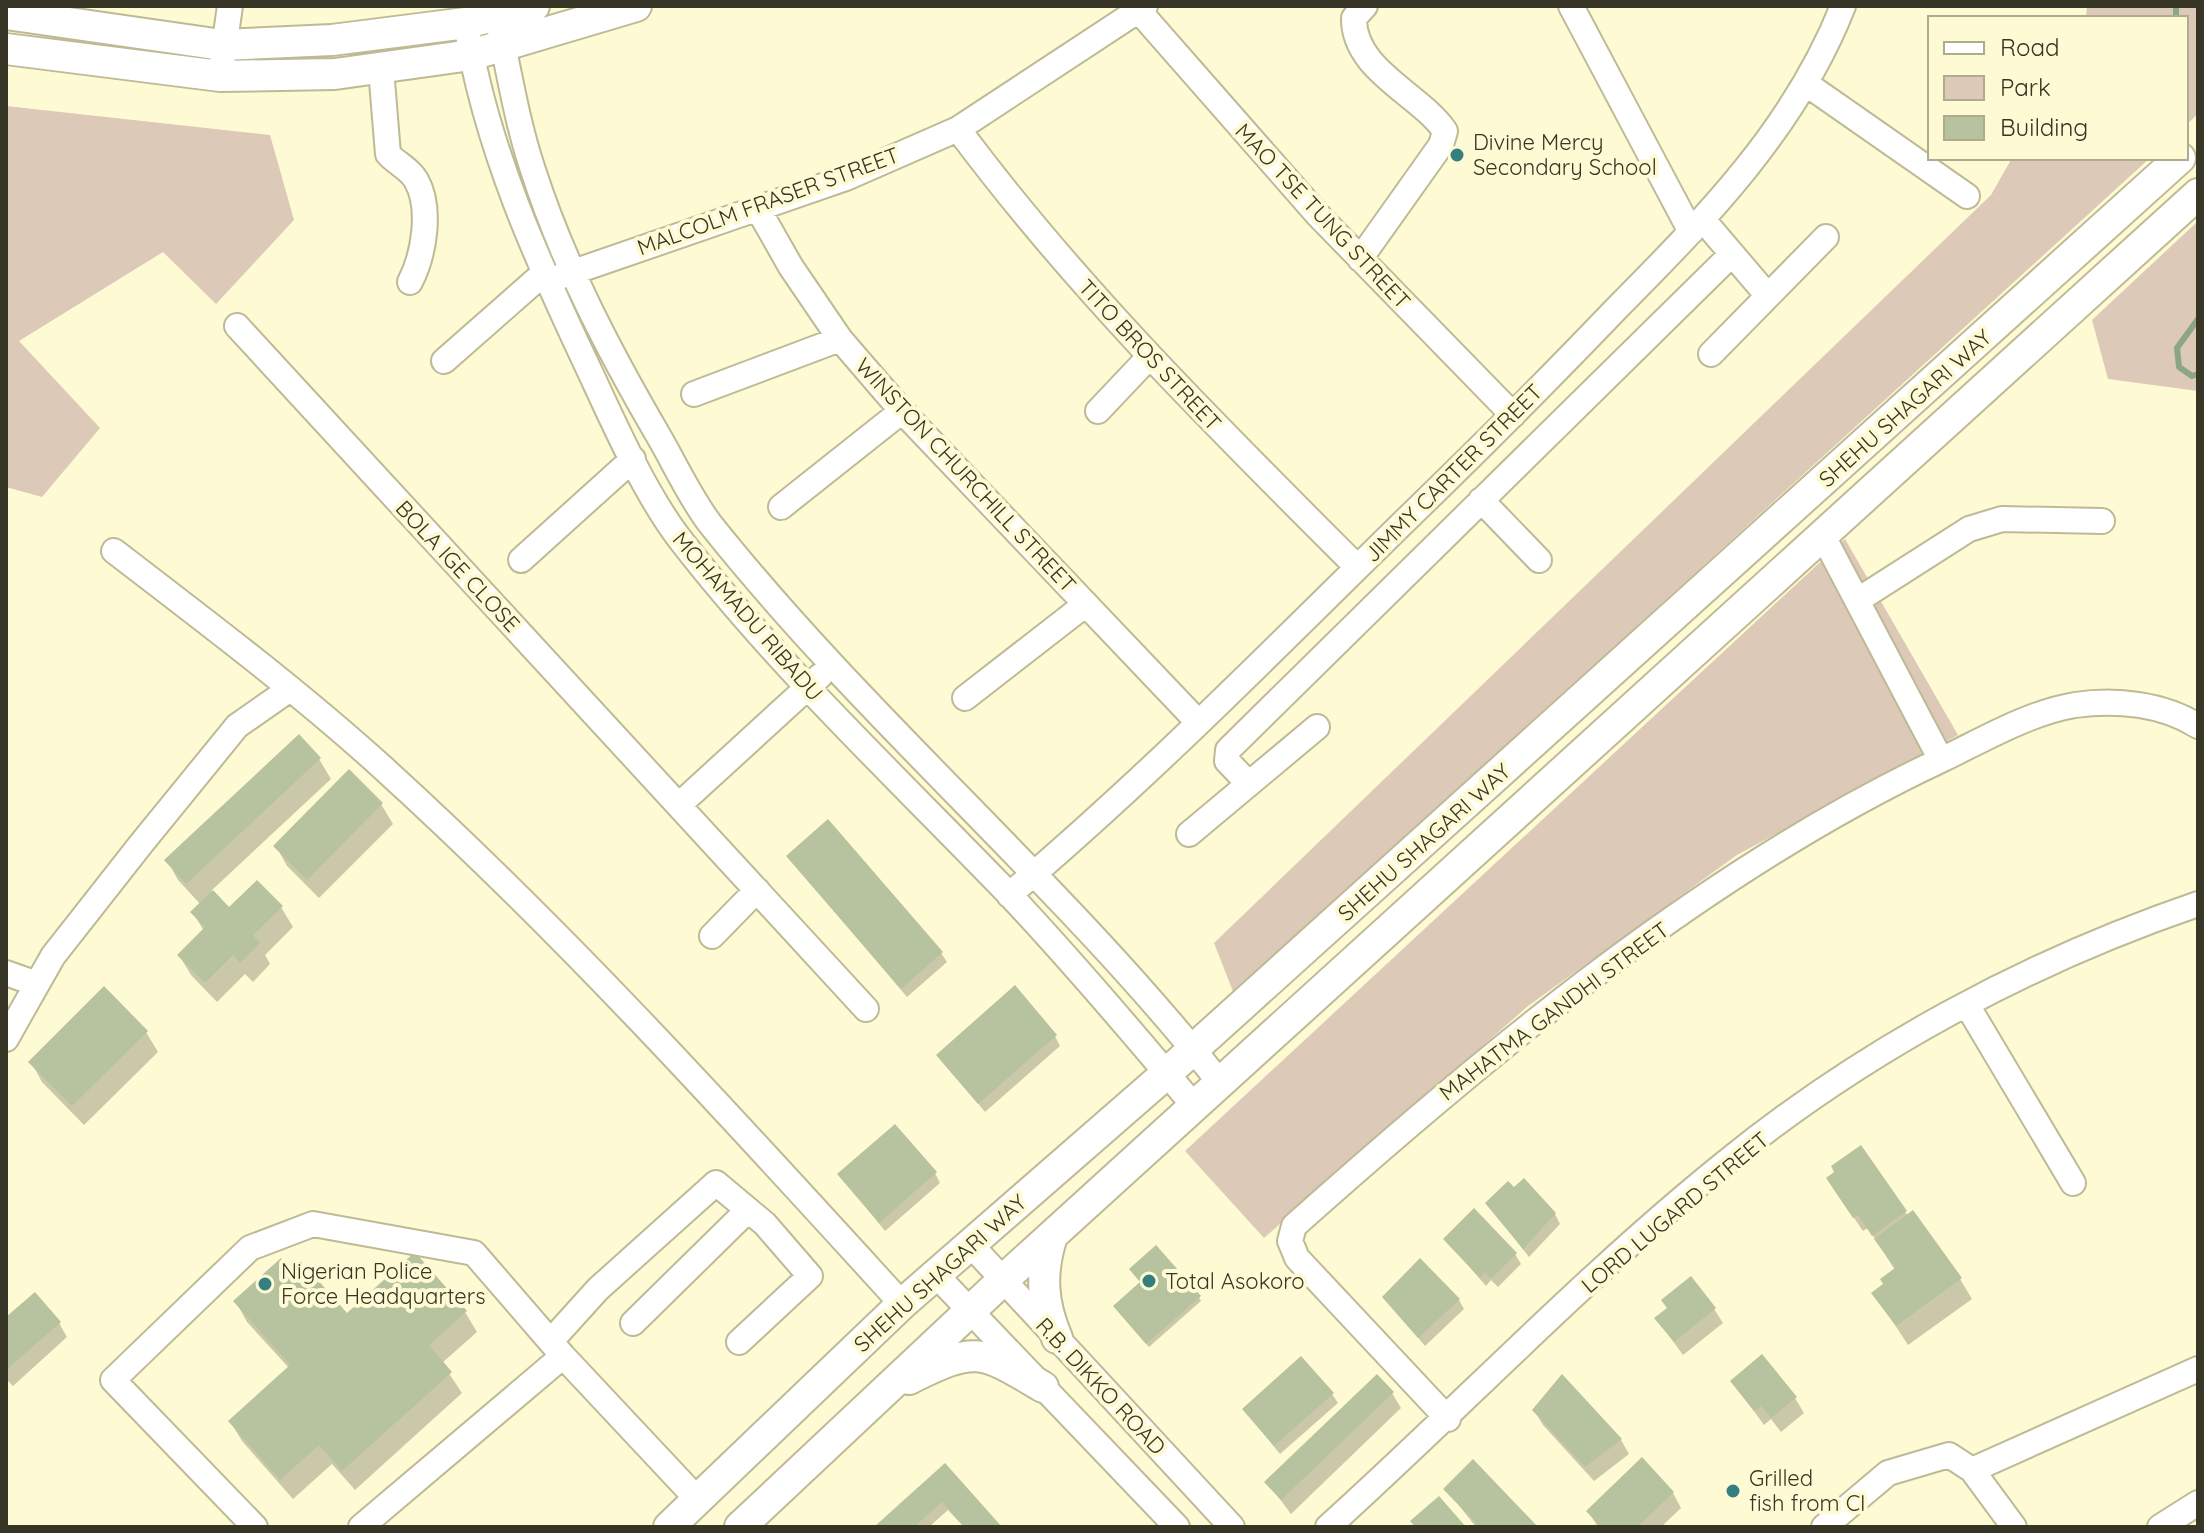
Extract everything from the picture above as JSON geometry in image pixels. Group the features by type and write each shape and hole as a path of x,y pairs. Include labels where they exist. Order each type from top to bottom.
{"main road":[{"path":"6,14 222,45 332,40 466,23 534,6"},
{"path":"6,49 220,76 335,74 471,55 636,6"},
{"name":"SHEHU SHAGARI WAY","path":"669,1527 935,1274 1167,1073 2178,160"},
{"name":"SHEHU SHAGARI WAY","path":"740,1527 1003,1280 2198,194"},
{"path":"1052,1236 1043,1279 1045,1309 1057,1338"},
{"path":"886,1390 940,1363 970,1356 1004,1361 1043,1387"}],"street":[{"path":"220,76 222,45 230,6"},
{"path":"1360,259 1441,145 1445,131 1372,61 1356,40 1354,18 1365,6"},
{"path":"1571,6 1698,227 1732,254 1768,296"},
{"name":"JIMMY CARTER STREET","path":"1009,895 1198,722 1513,415 1698,227 1772,136 1805,83 1843,6"},
{"name":"MAO TSE TUNG STREET","path":"1142,8 1360,259 1513,415"},
{"name":"MALCOLM FRASER STREET","path":"444,361 546,277 573,271 846,178 958,129 1142,8"},
{"name":"MOHAMADU RIBADU","path":"497,16 532,169 573,271 599,328 709,522 832,663 1036,872 1221,1084"},
{"name":"MOHAMADU RIBADU","path":"466,23 471,55 507,181 546,277 633,459 678,536 808,688 1009,895 1195,1107"},
{"path":"381,69 388,154 408,170 423,197 422,250 410,282"},
{"path":"1805,83 1967,196"},
{"name":"TITO BROS STREET","path":"958,129 1056,252 1150,356 1357,567"},
{"name":"WINSTON CHURCHILL STREET","path":"758,209 791,267 840,339 902,411 1198,722"},
{"path":"1711,354 1826,237"},
{"path":"1249,784 1227,761 1228,750 1732,254"},
{"name":"BOLA IGE CLOSE","path":"237,326 866,1009"},
{"path":"694,394 840,339"},
{"path":"1098,411 1150,356"},
{"path":"781,507 902,411"},
{"path":"521,560 633,459"},
{"path":"1481,500 1539,560"},
{"path":"1858,600 1969,529 2002,519 2102,521"},
{"path":"1823,536 1941,760"},
{"path":"114,551 290,689 380,765 491,870 701,1084 902,1304"},
{"path":"965,698 1086,604"},
{"path":"679,805 832,663"},
{"path":"6,1039 53,956 237,726 290,689"},
{"name":"MAHATMA GANDHI STREET","path":"1448,1419 1297,1258 1290,1241 1294,1226 1416,1118 1621,955 1850,805 2039,715 2076,705 2155,707 2182,716 2198,726"},
{"path":"1189,834 1317,727"},
{"path":"712,936 757,890"},
{"name":"LORD LUGARD STREET","path":"1328,1527 1448,1419 1610,1264 1725,1163 1819,1095 1967,1005 2050,961 2198,904"},
{"path":"6,973 37,984"},
{"path":"1967,1005 2073,1183"},
{"path":"361,1527 557,1348 598,1289 716,1183 765,1224 810,1276 739,1342"},
{"path":"633,1323 748,1210"},
{"path":"255,1527 113,1380 250,1248 313,1224 474,1253 698,1500"},
{"name":"R.B. DIKKO ROAD","path":"970,1244 1232,1527"},
{"name":"R.B. DIKKO ROAD","path":"935,1274 1177,1527"},
{"path":"1972,1470 2198,1369"},
{"path":"1824,1527 1888,1473 1949,1455 1972,1470 2014,1527"},
{"path":"2160,1527 2198,1503"}],"green space":[{"path":"2087,6 2198,6 2198,114 2188,123 2188,16 2086,16"},
{"path":"6,106 270,135 294,220 216,304 163,252 19,341 100,428 42,497 6,487"},
{"path":"2011,160 2148,160 1234,994 1214,943 1991,195"},
{"path":"2198,221 2198,391 2108,379 2092,320"},
{"path":"1845,539 1958,735 1737,855 1528,1006 1264,1238 1185,1151"}],"building":[{"path":"299,734 321,758 186,884 164,860"},
{"path":"349,769 383,803 307,880 273,846"},
{"path":"828,819 943,952 901,989 786,856"},
{"path":"257,880 283,906 253,935 260,943 240,963 233,955 205,983 177,955 205,927 190,912 213,890 229,907"},
{"path":"1015,985 1057,1035 978,1104 936,1055"},
{"path":"104,986 148,1031 72,1106 28,1062"},
{"path":"895,1124 937,1172 879,1223 837,1174"},
{"path":"1861,1145 1907,1211 1872,1236 1858,1215 1853,1218 1826,1178 1834,1172 1831,1166"},
{"path":"1524,1178 1556,1213 1523,1249 1485,1203 1508,1181 1514,1187"},
{"path":"1474,1208 1517,1253 1491,1279 1485,1272 1480,1278 1443,1239"},
{"path":"1913,1210 1962,1278 1896,1326 1871,1293 1883,1284 1880,1279 1895,1268 1874,1239"},
{"path":"1156,1245 1201,1296 1146,1344 1113,1306 1140,1282 1129,1269"},
{"path":"415,1252 467,1311 429,1345 452,1372 342,1471 319,1445 280,1480 228,1421 290,1365 233,1301 281,1258 291,1270 301,1261 347,1313"},
{"path":"1420,1258 1460,1299 1418,1338 1382,1297"},
{"path":"1691,1276 1716,1308 1674,1342 1654,1318 1667,1308 1661,1300"},
{"path":"35,1292 61,1322 6,1370 6,1317"},
{"path":"1762,1354 1797,1397 1771,1418 1761,1406 1754,1411 1730,1381"},
{"path":"1301,1356 1334,1393 1274,1446 1242,1409"},
{"path":"1377,1374 1394,1392 1281,1500 1264,1482"},
{"path":"1562,1374 1622,1439 1585,1467 1532,1410"},
{"path":"1642,1457 1674,1492 1637,1527 1601,1527 1586,1511"},
{"path":"1473,1459 1538,1527 1480,1527 1443,1489"},
{"path":"945,1463 1002,1527 964,1527 942,1502 914,1527 874,1527"},
{"path":"1439,1496 1466,1527 1415,1527 1410,1521"}],"waterway":[{"path":"2176,6 2176,16"},
{"path":"2198,319 2177,348 2179,367 2192,376 2198,374"}],"place":[{"name":"Divine Mercy Secondary School","path":"1457,155"},
{"name":"Total Asokoro","path":"1149,1281"},
{"name":"Nigerian Police Force Headquarters","path":"265,1284"},
{"name":"Grilled fish from CI","path":"1733,1491"}]}
